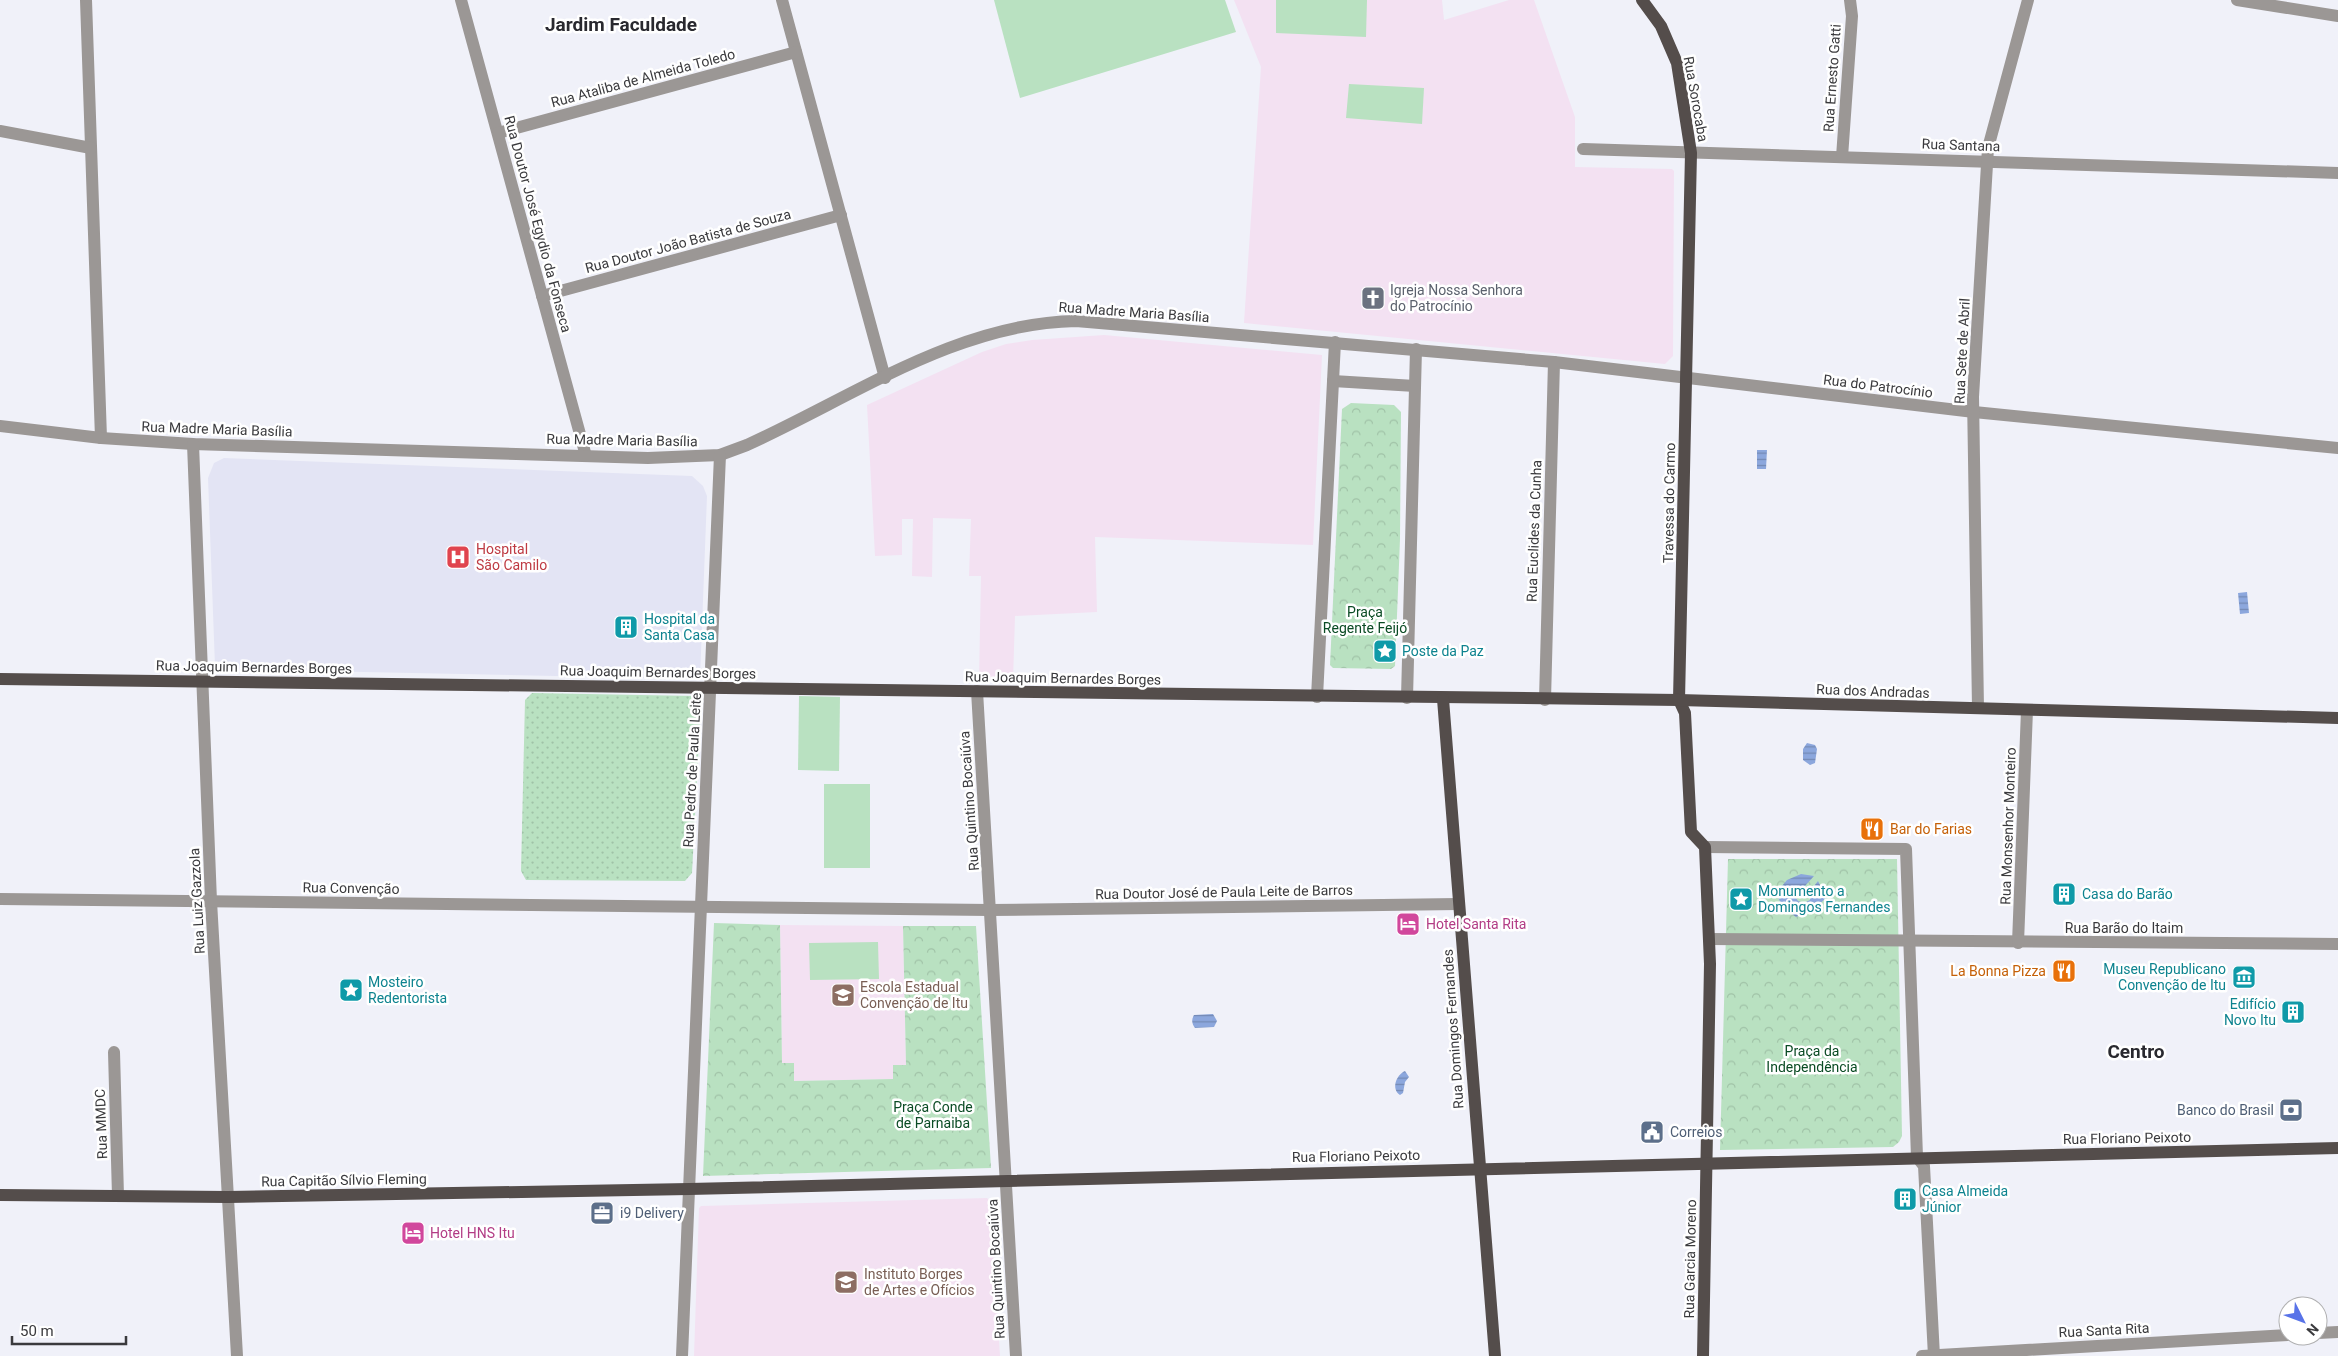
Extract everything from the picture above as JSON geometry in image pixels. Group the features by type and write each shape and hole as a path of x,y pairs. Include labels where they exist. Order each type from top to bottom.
{"main road":[{"name":"Rua Sorocaba","path":"1642,0 1661,26 1677,63 1691,152"},
{"name":"Travessa do Carmo","path":"1691,152 1679,700 1685,713 1690,832 1705,847"},
{"name":"Rua Joaquim Bernardes Borges","path":"0,679 1316,697"},
{"path":"1316,697 1407,698"},
{"name":"Rua dos Andradas","path":"1407,698 1679,700 2338,718"},
{"name":"Rua Domingos Fernandes","path":"1442,699 1495,1356"},
{"path":"1705,847 1709,940 1707,1162 1918,1157"},
{"name":"Rua Floriano Peixoto","path":"1918,1157 2338,1148"},
{"name":"Rua Floriano Peixoto","path":"1006,1180 1707,1162"},
{"name":"Rua Garcia Moreno","path":"1703,1356 1707,1162"},
{"path":"689,1189 1006,1180"},
{"name":"Rua Capitão Sílvio Fleming","path":"0,1195 228,1197 689,1189"}],"street":[{"path":"86,0 101,438"},
{"name":"Rua Doutor José Egydio da Fonseca","path":"461,0 586,456"},
{"path":"782,0 885,378"},
{"name":"Rua Ernesto Gatti","path":"1842,157 1852,16 1850,0"},
{"name":"Rua Sete de Abril","path":"1978,708 1974,412 1987,161 1988,148 2028,0"},
{"path":"2237,0 2338,16"},
{"name":"Rua Ataliba de Almeida Toledo","path":"498,133 796,52"},
{"path":"0,131 91,148"},
{"name":"Rua Santana","path":"1583,149 2338,173"},
{"name":"Rua Doutor João Batista de Souza","path":"542,296 841,215"},
{"name":"Rua Madre Maria Basília","path":"0,426 101,438 192,444 684,458 720,455 783,429 960,343 995,332 1048,322 1076,321 1336,342"},
{"path":"1316,697 1336,342 1416,349 1407,698"},
{"name":"Rua do Patrocínio","path":"1416,349 1554,362 1974,412 2338,448"},
{"name":"Rua Euclides da Cunha","path":"1544,700 1554,362"},
{"path":"1334,380 1415,386"},
{"name":"Rua Luiz Gazzola","path":"192,444 211,901 237,1356"},
{"name":"Rua Pedro de Paula Leite","path":"701,907 720,455"},
{"name":"Rua Quintino Bocaiúva","path":"977,691 990,910"},
{"name":"Rua Monsenhor Monteiro","path":"2018,943 2027,710"},
{"path":"1705,847 1906,849 1918,1157 1924,1166 1934,1356"},
{"name":"Rua Convenção","path":"0,899 701,907"},
{"name":"Rua Doutor José de Paula Leite de Barros","path":"990,910 1458,904"},
{"path":"682,1356 701,907 990,910 1006,1180"},
{"path":"1709,940 1909,942"},
{"name":"Rua Barão do Itaim","path":"1909,942 2338,944"},
{"name":"Rua MMDC","path":"114,1052 118,1196"},
{"name":"Rua Quintino Bocaiúva","path":"1006,1180 1016,1356"},
{"name":"Rua Santa Rita","path":"1922,1356 2278,1336"}],"shaded area":[{"path":"1234,0 1442,0 1444,20 1509,0 1534,0 1575,117 1575,167 1672,169 1674,171 1673,356 1665,364 1244,323 1261,67"},
{"path":"1104,335 1322,355 1313,545 1095,537 1097,612 1015,616 1013,681 979,680 981,576 969,576 971,519 933,518 932,577 912,576 913,519 902,519 902,555 875,556 867,405 982,352 1006,344 1032,340"},
{"name":"Hospital São Camilo","path":"224,458 692,476 703,486 707,496 700,679 219,669 215,666 208,478 214,463"},
{"name":"Escola Estadual Convenção de Itu","path":"780,925 903,926 906,1065 893,1079 794,1081 782,1063"},
{"name":"Instituto Borges de Artes e Ofícios","path":"987,1198 991,1202 1000,1356 694,1356 699,1208 701,1206"}],"green space":[{"path":"994,0 1225,0 1236,32 1020,98"},
{"path":"1276,0 1367,0 1366,37 1276,33"},
{"path":"1349,84 1424,88 1422,124 1346,118"},
{"name":"Praça Regente Feijó","path":"1351,403 1394,405 1401,412 1400,539 1395,666 1391,669 1333,668 1330,665 1342,409"},
{"path":"532,693 695,696 701,702 692,873 685,881 526,880 521,871 525,700"},
{"path":"799,696 840,697 839,771 798,770"},
{"path":"824,784 870,784 870,868 824,868"},
{"name":"Praça da Independência","path":"1728,859 1897,859 1902,1136 1893,1147 1720,1150"},
{"name":"Praça Conde de Parnaiba","path":"714,923 780,925 782,1063 794,1063 794,1081 893,1079 893,1065 906,1065 903,926 976,926 991,1168 703,1176"},
{"path":"878,942 879,979 810,980 809,943"}],"water":[{"path":"1757,450 1767,450 1766,469 1757,469"},
{"path":"2247,592 2249,613 2240,614 2238,593"},
{"path":"1807,743 1815,745 1817,749 1815,763 1810,765 1803,760 1803,749"},
{"path":"1801,874 1814,876 1805,886 1796,889 1794,895 1798,901 1804,903 1810,900 1811,890 1818,881 1825,890 1827,897 1813,910 1796,917 1782,906 1776,893 1787,880"},
{"path":"1213,1014 1217,1021 1214,1027 1195,1028 1193,1025 1192,1019 1194,1015"},
{"path":"1405,1071 1409,1077 1405,1082 1403,1093 1400,1095 1395,1086 1399,1076"}],"place":[{"name":"Igreja Nossa Senhora do Patrocínio","path":"1373,298"},
{"name":"Hospital São Camilo","path":"458,557"},
{"name":"Hospital da Santa Casa","path":"626,627"},
{"name":"Poste da Paz","path":"1385,651"},
{"name":"Bar do Farias","path":"1872,829"},
{"name":"Casa do Barão","path":"2064,894"},
{"name":"Monumento a Domingos Fernandes","path":"1741,899"},
{"name":"Hotel Santa Rita","path":"1408,924"},
{"name":"La Bonna Pizza","path":"2064,971"},
{"name":"Museu Republicano Convenção de Itu","path":"2244,977"},
{"name":"Mosteiro Redentorista","path":"351,990"},
{"name":"Escola Estadual Convenção de Itu","path":"843,995"},
{"name":"Edifício Novo Itu","path":"2293,1012"},
{"name":"Banco do Brasil","path":"2291,1110"},
{"name":"Correios","path":"1652,1132"},
{"name":"Casa Almeida Júnior","path":"1905,1199"},
{"name":"i9 Delivery","path":"602,1213"},
{"name":"Hotel HNS Itu","path":"413,1233"},
{"name":"Instituto Borges de Artes e Ofícios","path":"846,1282"}],"district":[{"name":"Jardim Faculdade","path":"621,24"},
{"name":"Centro","path":"2136,1051"}]}
